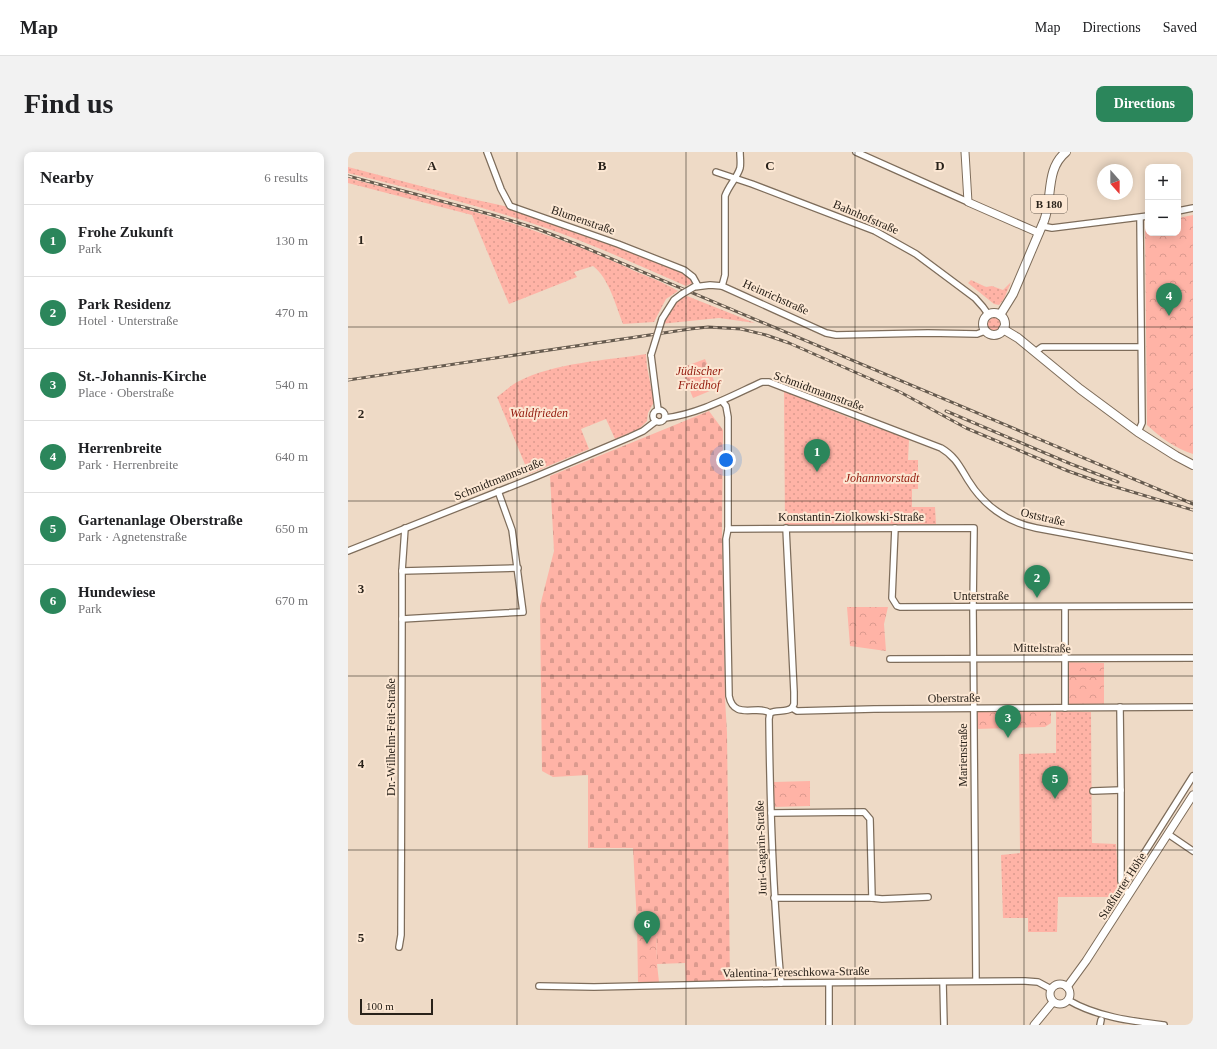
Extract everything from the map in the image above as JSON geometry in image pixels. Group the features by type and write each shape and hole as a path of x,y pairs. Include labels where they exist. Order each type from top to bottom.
{"main road":[{"path":"965,152 968,202 1041,229"},
{"name":"B 180","path":"1000,315 1013,294 1041,229 1048,210 1053,171 1058,159 1066,152"},
{"path":"994,313 1000,315 1004,322 1001,332 995,335 985,331 983,322 985,317 988,314 994,313"},
{"path":"1003,329 1015,335 1138,432 1193,465"},
{"name":"Staßfurter Höhe","path":"1067,987 1086,961 1193,795"},
{"path":"1058,984 1067,987 1070,993 1068,1000 1061,1004 1053,1002 1050,996 1051,989 1058,984"},
{"path":"1034,1025 1053,1002"}],"street":[{"name":"Blumenstraße","path":"486,152 501,189 510,206 618,244 684,270 693,277 696,287"},
{"path":"722,286 725,275 725,196 728,186 735,178 740,167 740,152"},
{"path":"856,152 968,202"},
{"name":"Bahnhofstraße","path":"716,172 875,231 916,254 975,298 984,307 988,314"},
{"path":"1181,210 1193,208"},
{"path":"1041,229 1145,217"},
{"path":"1138,432 1142,423 1140,218"},
{"name":"Heinrichstraße","path":"658,410 651,355 662,319 674,300 696,287 722,286 826,333 836,335 928,333 978,334 985,331"},
{"path":"1035,352 1042,347 1141,348"},
{"name":"Schmidtmannstraße","path":"665,418 680,416 722,400 762,382 769,382 921,440"},
{"path":"722,400 726,406 728,416 728,529"},
{"path":"658,410 663,411 665,418 661,422 656,421 653,416 654,412 658,410"},
{"name":"Schmidtmannstraße","path":"348,552 643,431 656,421"},
{"name":"Oststraße","path":"921,440 941,448 953,456 977,493 988,505 1001,515 1021,525 1193,557"},
{"path":"402,618 523,612 512,530 498,491"},
{"name":"Dr.-Wilhelm-Feit-Straße","path":"399,947 401,935 402,571 405,528"},
{"path":"786,528 794,692 794,704 792,708"},
{"name":"Unterstraße","path":"895,528 892,598 897,606 900,607 1193,606"},
{"name":"Konstantin-Ziolkowski-Straße","path":"728,529 974,528"},
{"name":"Marienstraße","path":"974,528 973,607 976,982"},
{"name":"Oberstraße","path":"728,529 726,539 730,696 732,704 737,709 765,711 770,713 775,711 787,711 792,708 797,711 974,708 1193,707"},
{"path":"402,571 518,568"},
{"path":"1065,607 1065,708"},
{"name":"Mittelstraße","path":"890,659 1193,658"},
{"path":"1120,707 1122,790 1121,881 1122,885 1129,894"},
{"name":"Juri-Gagarin-Straße","path":"770,713 774,898 781,983"},
{"name":"Staßfurter Höhe","path":"1122,885 1126,882 1193,776"},
{"path":"1093,791 1122,790"},
{"path":"771,813 864,812 870,819 872,898"},
{"path":"1168,834 1193,851"},
{"path":"774,898 882,899 928,897"},
{"path":"943,982 944,1025"},
{"name":"Valentina-Tereschkowa-Straße","path":"539,986 594,987 781,983 1038,982 1051,989"},
{"path":"829,983 829,1025"},
{"path":"1068,1000 1092,1012 1134,1022 1164,1025"}],"green space":[{"path":"348,167 463,197 513,208 552,221 682,272 692,281 692,283 686,286 624,259 534,224 455,200 348,173"},
{"path":"348,178 419,196 524,227 592,252 659,281 678,291 666,299 654,322 623,324 608,285 599,271 593,266 574,272 577,277 509,304 472,215 348,183"},
{"path":"1193,215 1193,454 1168,442 1147,425 1145,236 1181,236 1181,217"},
{"path":"971,280 986,287 992,286 1003,290 1011,282 1004,299 999,305 994,304 968,283"},
{"path":"682,294 755,323 719,318 660,324 662,319"},
{"path":"991,317 997,317 1001,321 1001,327 997,331 991,331 987,327 987,321"},
{"name":"Waldfrieden","path":"646,354 654,402 648,413 647,421 639,429 615,439 606,419 581,429 589,449 529,474 497,397 517,382 548,370 580,363"},
{"name":"Jüdischer Friedhof","path":"705,359 717,388 693,398 681,368"},
{"name":"Johannvorstadt","path":"784,391 850,418 909,439 908,460 918,460 918,489 912,489 912,507 935,507 936,524 785,527"},
{"path":"709,411 723,430 722,529 727,733 730,983 686,983 685,963 657,964 656,924 637,924 633,848 588,848 588,775 553,777 542,771 540,606 554,551 550,476"},
{"path":"847,607 888,607 884,624 886,651 850,646"},
{"path":"1065,662 1104,663 1104,704 1068,705"},
{"path":"1051,711 1051,723 1045,727 976,729 976,712"},
{"path":"1056,711 1091,712 1092,843 1116,844 1119,887 1113,897 1058,897 1057,932 1028,932 1028,918 1003,918 1001,855 1020,853 1019,754 1056,753"},
{"path":"810,781 810,806 774,807 774,782"},
{"path":"637,924 656,924 659,982 638,982"}],"railway":[{"path":"348,176 493,215 538,229 1193,504"},
{"path":"348,380 690,329 708,327 741,329 766,335 789,343 900,392 966,428 1068,471 1099,482 1193,510"},
{"path":"946,411 1071,464 1118,482"}],"place":[{"name":"Herrenbreite","path":"1169,316"},
{"name":"Frohe Zukunft","path":"817,472"},
{"name":"Park Residenz","path":"1037,598"},
{"name":"St.-Johannis-Kirche","path":"1008,738"},
{"name":"Gartenanlage Oberstraße","path":"1055,799"},
{"name":"Hundewiese","path":"647,944"}]}
